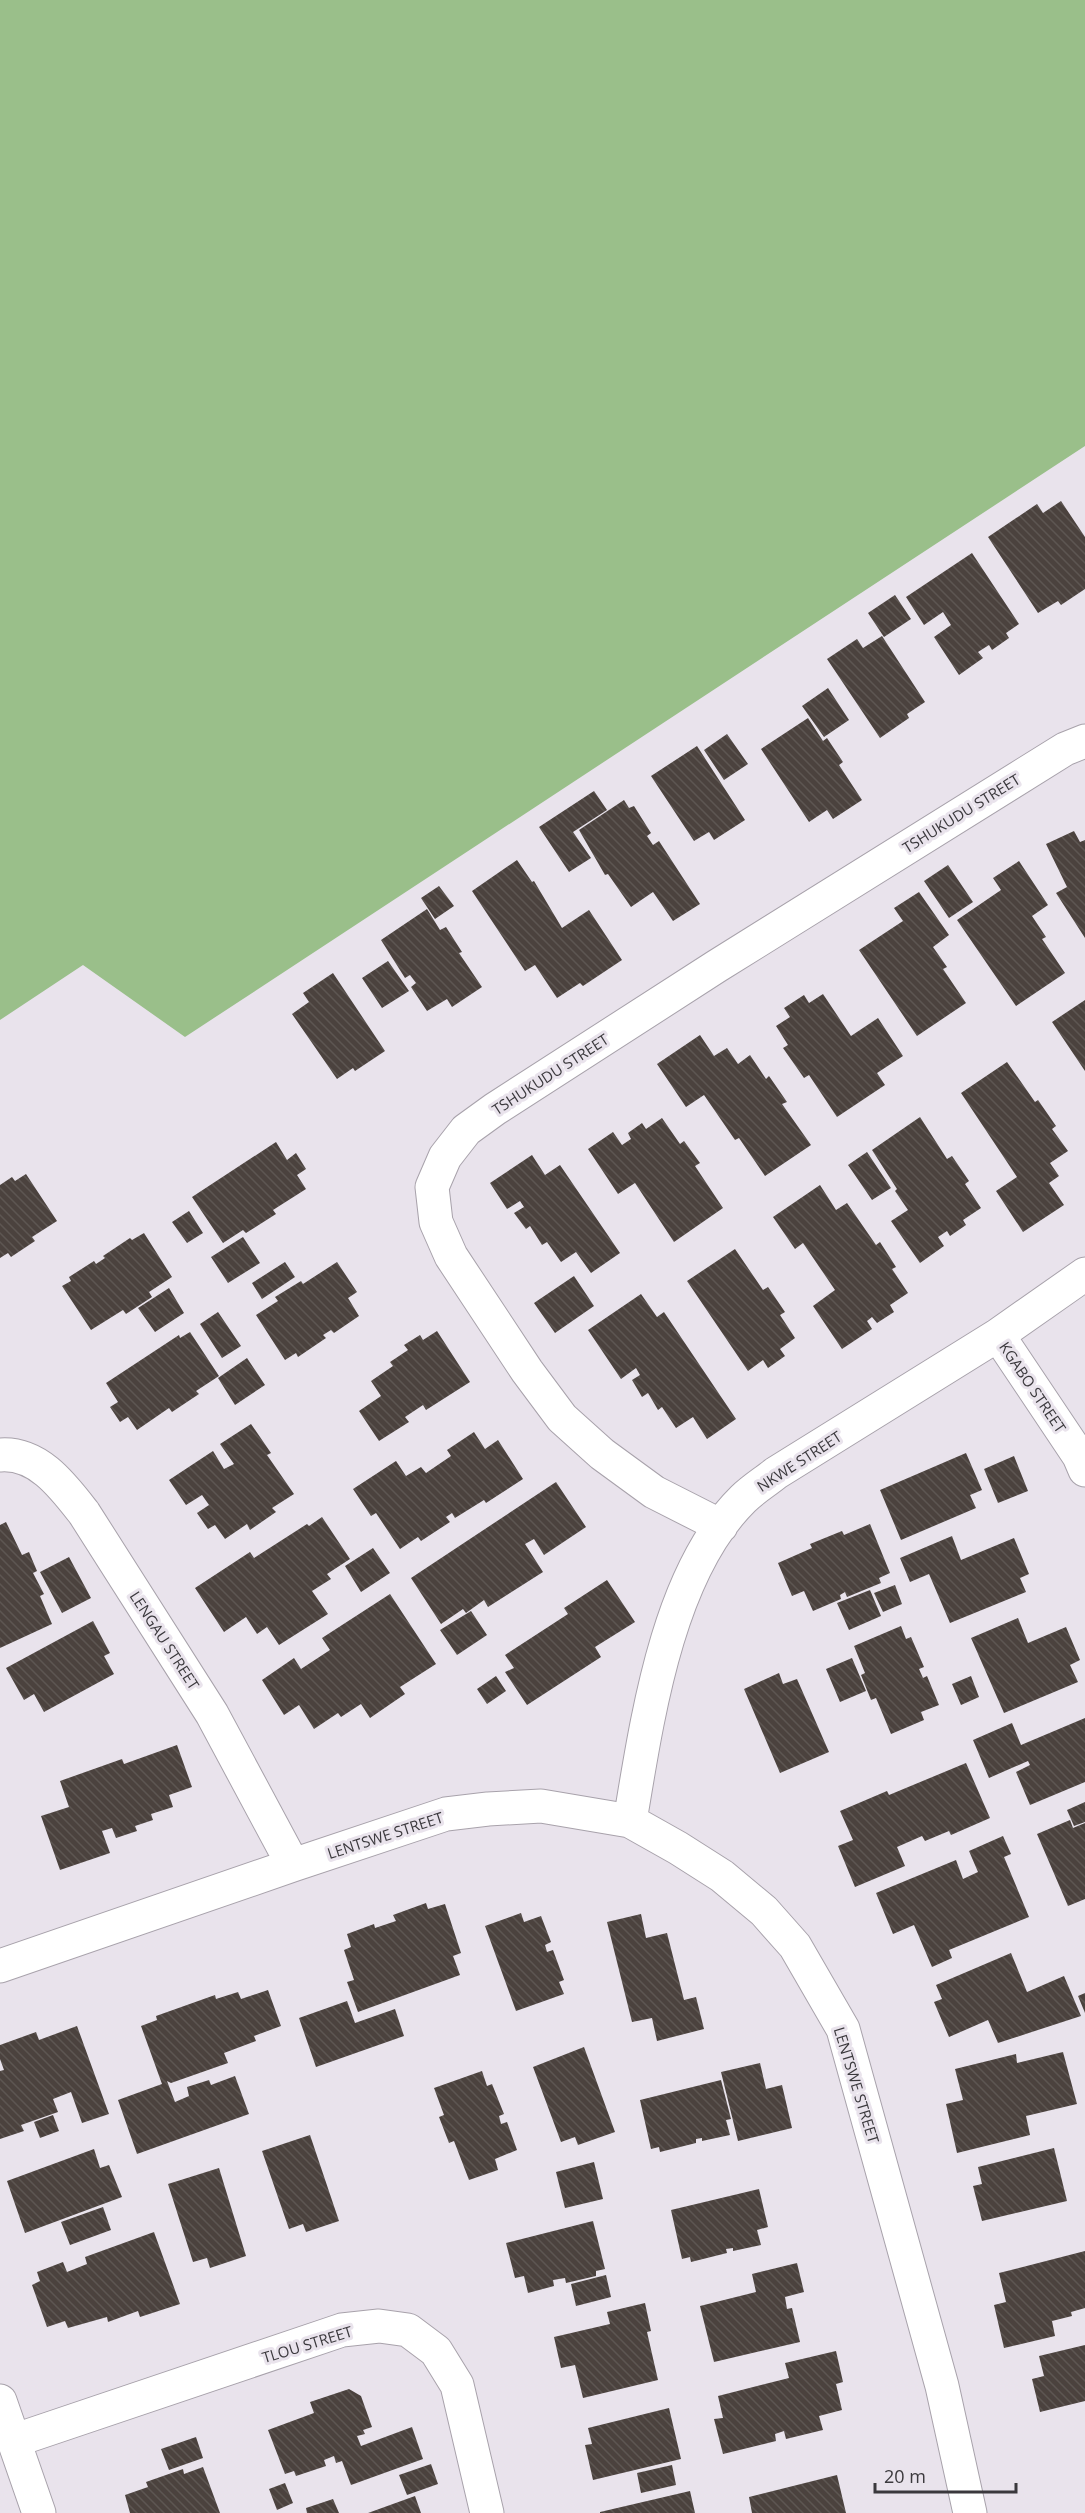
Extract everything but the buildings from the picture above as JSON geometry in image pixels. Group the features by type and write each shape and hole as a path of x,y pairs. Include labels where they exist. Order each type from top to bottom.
{"street":[{"name":"TSHUKUDU STREET","path":"721,1526 654,1492 602,1454 562,1418 527,1371 452,1256 436,1222 432,1188 445,1157 466,1130 505,1103 928,832 1065,749 1085,741"},
{"name":"NKWE STREET","path":"630,1821 649,1707 686,1583 721,1526 744,1498 776,1473 998,1335 1085,1274"},
{"name":"KGABO STREET","path":"998,1335 1079,1456 1085,1470"},
{"name":"LENGAU STREET","path":"0,1455 34,1461 61,1483 84,1513 212,1714 293,1865"},
{"name":"LENTSWE STREET","path":"0,1966 446,1814 541,1806 630,1821 678,1848 722,1876 764,1911 795,1946 843,2029 942,2386 970,2513"},
{"name":"TLOU STREET","path":"14,2441 342,2330 379,2326 408,2330 436,2351 457,2385 487,2513"},
{"path":"0,2402 39,2513"}],"green space":[{"path":"0,0 1085,0 1085,446 185,1037 83,965 0,1020"}]}
